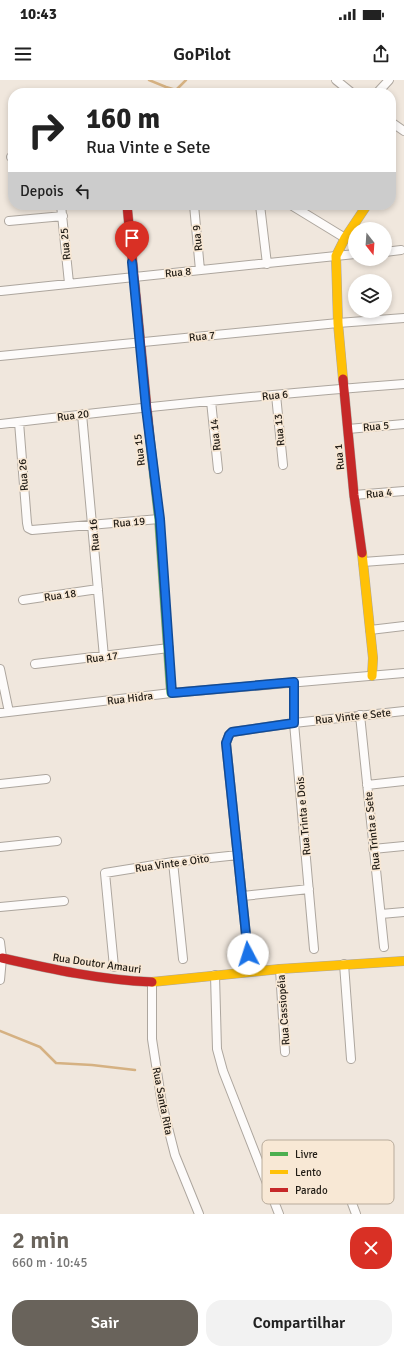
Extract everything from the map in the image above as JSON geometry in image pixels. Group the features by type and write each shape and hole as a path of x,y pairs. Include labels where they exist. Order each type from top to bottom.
{"street":[{"path":"336,80 346,88"},
{"path":"382,88 389,80"},
{"name":"Rua 25","path":"62,210 69,284"},
{"name":"Rua 15","path":"127,210 146,408 160,519 172,693"},
{"name":"Rua 9","path":"194,210 200,270"},
{"path":"261,210 267,264"},
{"path":"300,210 345,238"},
{"name":"Rua 1","path":"364,210 345,238 336,256 338,323 354,495 373,658 372,676"},
{"path":"9,221 63,216"},
{"path":"392,251 401,250"},
{"name":"Rua 8","path":"1,291 348,255"},
{"name":"Rua 7","path":"0,356 338,323 404,318"},
{"name":"Rua 6","path":"146,408 344,388 404,384"},
{"name":"Rua 13","path":"276,395 283,465"},
{"name":"Rua 14","path":"211,401 218,468"},
{"name":"Rua 20","path":"1,424 146,408"},
{"name":"Rua 16","path":"82,414 104,656"},
{"name":"Rua 26","path":"19,422 28,528"},
{"name":"Rua 5","path":"348,429 404,424"},
{"name":"Rua 4","path":"354,495 404,491"},
{"name":"Rua 19","path":"28,528 32,530 160,519"},
{"path":"363,562 404,559"},
{"name":"Rua 18","path":"23,600 98,589"},
{"path":"370,630 404,626"},
{"name":"Rua 17","path":"35,664 169,648"},
{"path":"0,669 9,712"},
{"name":"Rua Hidra","path":"0,713 172,693 404,673"},
{"name":"Rua Trinta e Dois","path":"294,682 294,723 314,949"},
{"name":"Rua Vinte e Sete","path":"238,855 226,743 232,732 294,723 404,711"},
{"name":"Rua Trinta e Sete","path":"360,715 384,947"},
{"path":"0,784 46,779"},
{"path":"367,785 404,781"},
{"path":"0,847 57,841"},
{"path":"373,849 404,846"},
{"path":"238,855 248,954"},
{"name":"Rua Vinte e Oito","path":"114,967 105,873 173,862 238,855"},
{"path":"173,862 183,959"},
{"path":"243,896 309,889"},
{"path":"0,907 64,901"},
{"path":"381,914 404,912"},
{"path":"0,942 2,958 0,980"},
{"name":"Rua Doutor Amauri","path":"2,958 52,969 123,981 152,982 280,968 404,961"},
{"path":"344,964 351,1059"},
{"name":"Rua Cassiopéia","path":"280,968 285,1052"},
{"path":"215,975 217,1049 223,1071 262,1171"},
{"name":"Rua Santa Rita","path":"152,982 152,1039 162,1104 175,1155 199,1214"},
{"path":"275,1204 279,1214"},
{"path":"352,1204 356,1214"}],"waterway":[{"path":"149,80 169,88"},
{"path":"178,88 186,80"},
{"path":"0,1031 40,1047 56,1063 135,1070"}],"traffic: fast":[{"path":"150,440 159,519 171,693"}],"traffic: slow":[{"path":"343,379 338,323 336,256 345,238 364,210"},
{"path":"362,553 373,658 372,676"},
{"path":"152,982 280,969 404,961"}],"traffic: jam":[{"path":"127,210 150,440"},
{"path":"343,379 354,495 362,553"},
{"path":"2,958 95,976 152,982"}],"route":[{"path":"132,262 146,408 160,519 172,693 294,682 294,723 232,732 226,743 248,954"}]}
